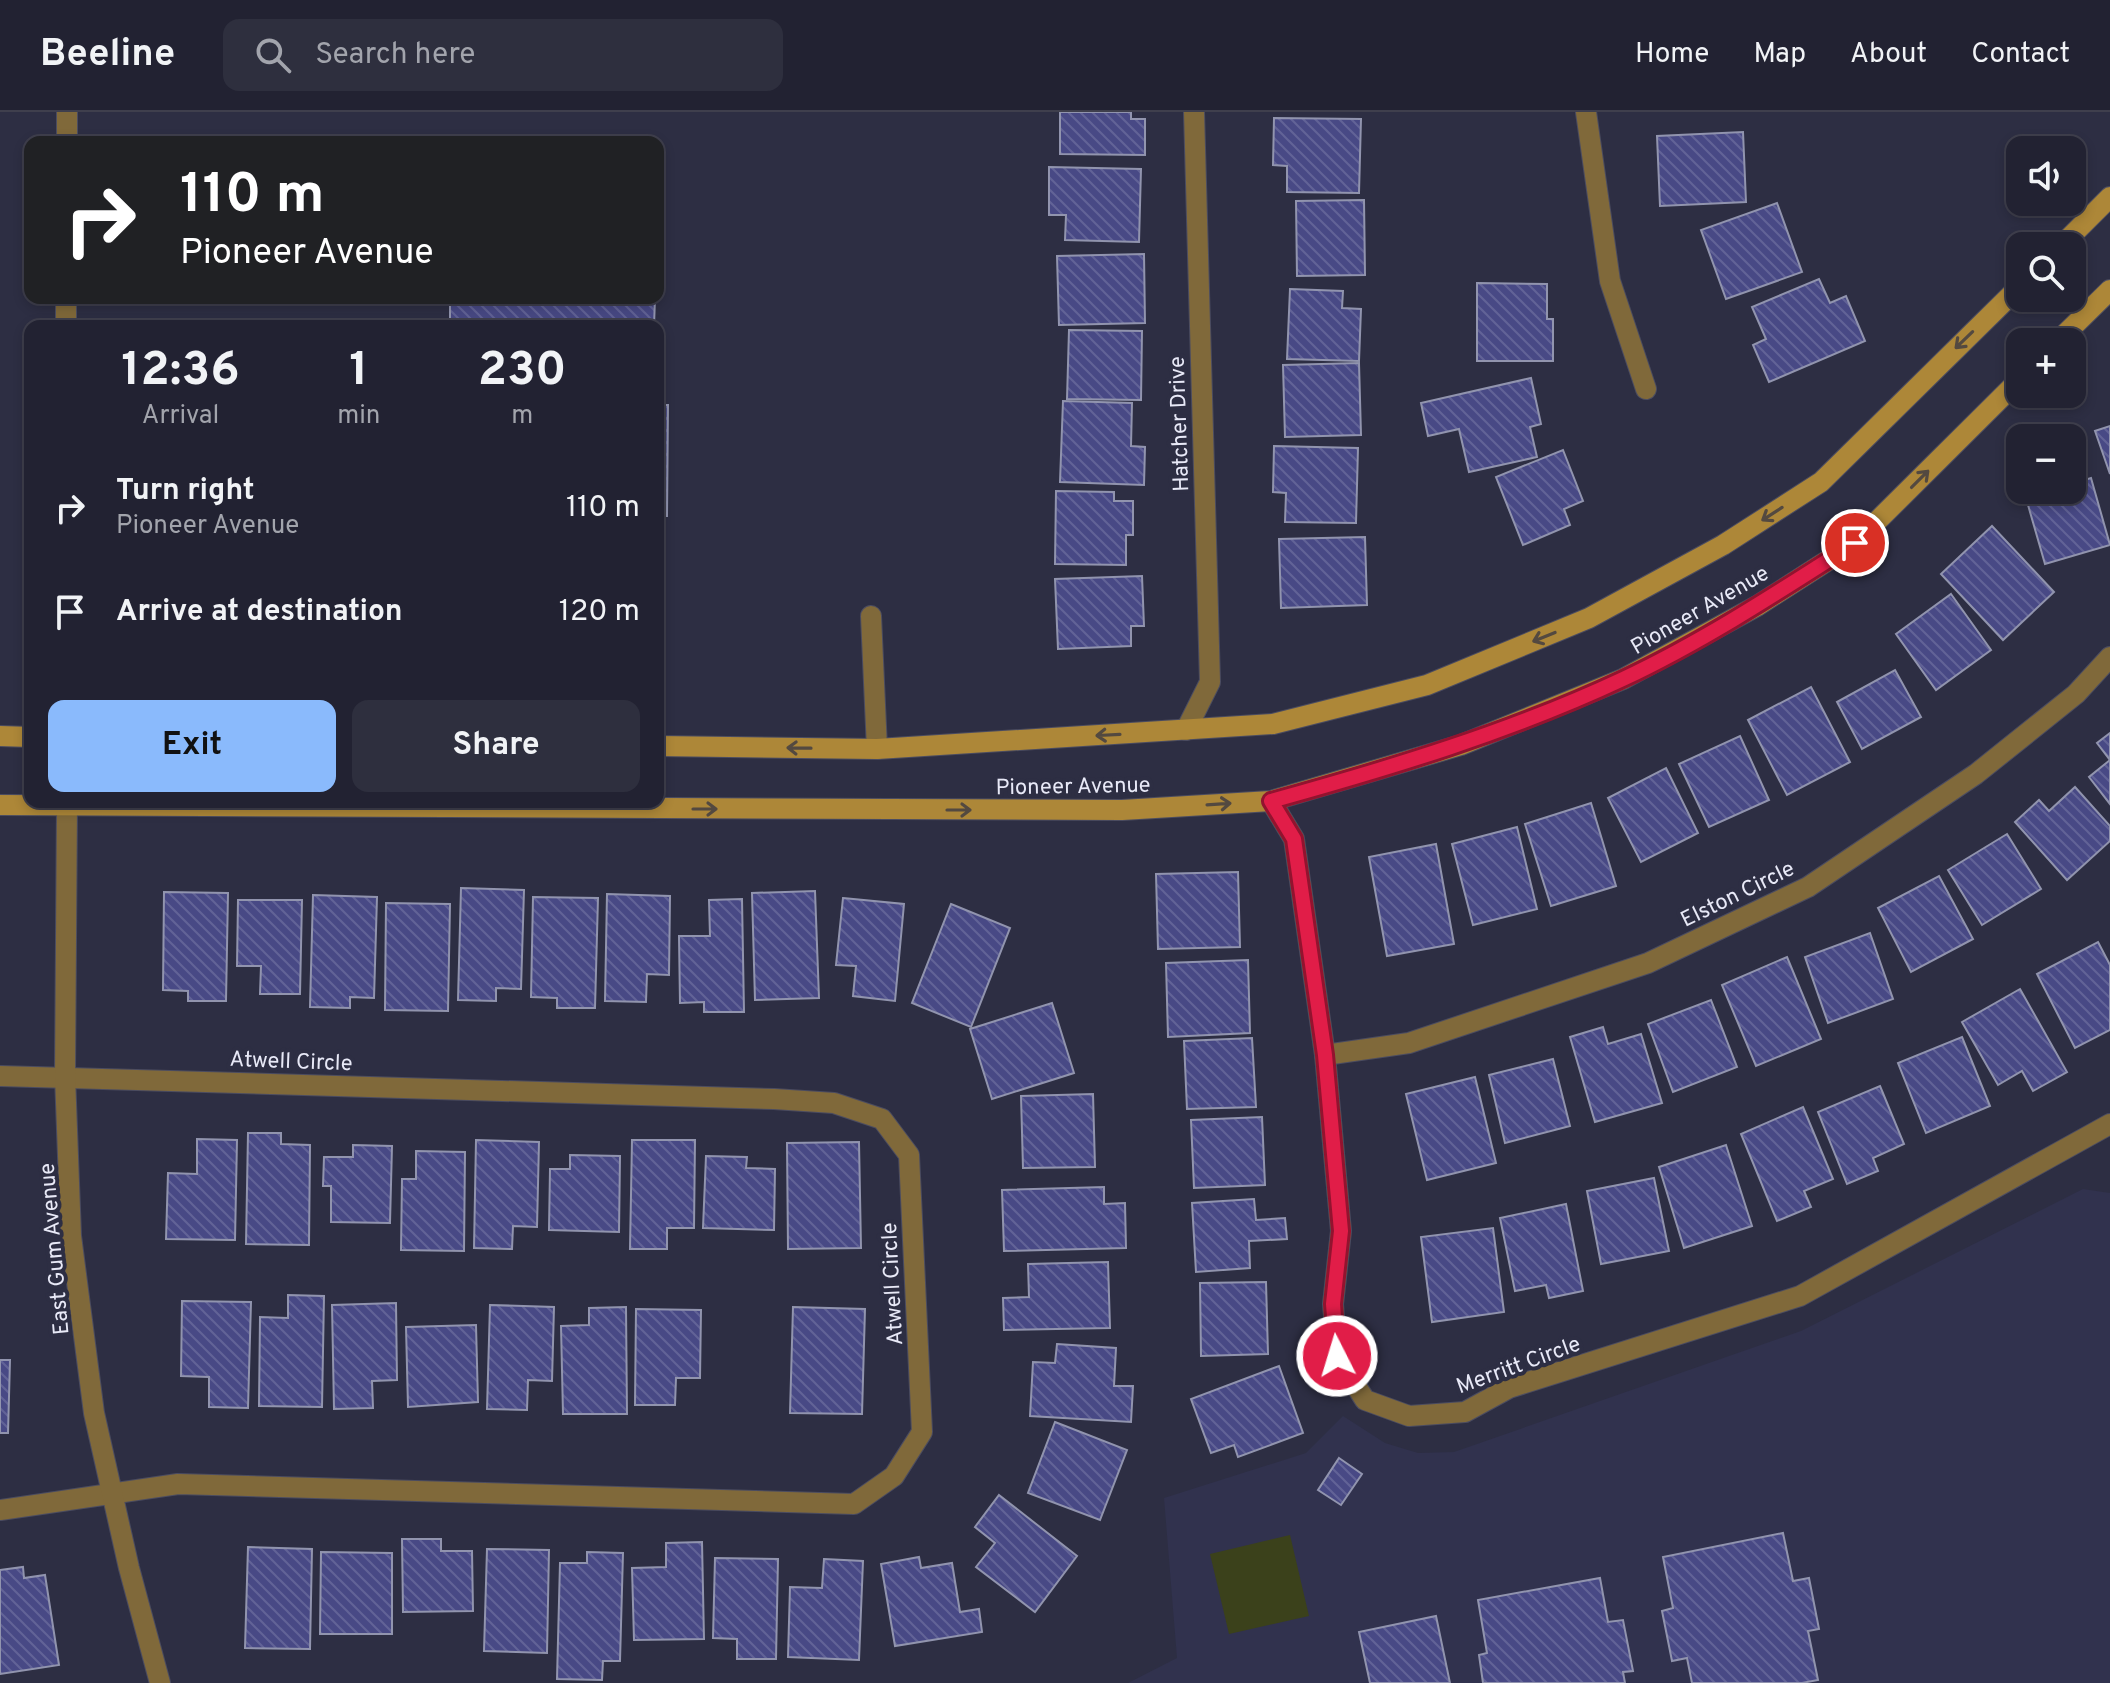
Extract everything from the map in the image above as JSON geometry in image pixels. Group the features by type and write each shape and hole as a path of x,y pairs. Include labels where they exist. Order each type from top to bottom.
{"main road":[{"path":"2075,232 2110,197"},
{"path":"2071,328 2110,290"},
{"name":"Pioneer Avenue","path":"664,746 877,749 1273,724 1427,685 1589,618 1723,545 1821,482 2006,300"},
{"name":"Pioneer Avenue","path":"664,807 1122,810 1271,801 1461,745 1623,679 1757,606 1855,543 2006,393"},
{"path":"0,736 24,737"},
{"name":"Pioneer Avenue","path":"0,805 24,805"}],"street":[{"path":"67,112 67,136"},
{"name":"Hatcher Drive","path":"1186,730 1210,682 1194,112"},
{"path":"1586,112 1610,281 1646,389"},
{"path":"871,616 877,749"},
{"name":"Elston Circle","path":"1325,1055 1409,1043 1648,963 1808,887 1976,774 2076,694 2110,657"},
{"name":"Merritt Circle","path":"1271,801 1294,839 1325,1055 1341,1231 1333,1304 1337,1356 1365,1400 1409,1416 1465,1412 1509,1388 1800,1296 2110,1124"},
{"name":"East Gum Avenue","path":"67,808 65,1076 71,1236 94,1413 111,1493 160,1683"},
{"name":"Atwell Circle","path":"0,1076 742,1098 834,1103 882,1119 909,1155 922,1432 894,1476 854,1504 178,1484 0,1510"}],"shaded area":[{"path":"2083,1189 2110,1193 2110,1683 1128,1683 1177,1658 1164,1498 1306,1453 1343,1416 1385,1443 1418,1453 1454,1452 1801,1331"}],"green space":[{"path":"1290,1535 1309,1616 1229,1634 1210,1554"}],"building":[{"path":"1060,112 1131,112 1131,119 1145,119 1145,155 1060,154"},
{"path":"1274,118 1361,119 1359,193 1287,192 1287,166 1273,165"},
{"path":"1743,132 1746,202 1660,206 1657,136"},
{"path":"1049,167 1141,169 1139,242 1065,240 1066,215 1049,215"},
{"path":"1364,200 1365,275 1297,276 1296,201"},
{"path":"1777,203 1802,272 1726,299 1701,230"},
{"path":"1144,254 1145,323 1059,325 1057,256"},
{"path":"1819,279 1830,303 1846,296 1865,341 1769,382 1753,345 1766,339 1752,307"},
{"path":"1477,283 1547,284 1547,319 1553,319 1553,361 1477,361"},
{"path":"1290,289 1343,291 1342,308 1361,309 1359,361 1287,359"},
{"path":"450,304 655,304 654,320 450,320"},
{"path":"1069,330 1142,331 1141,400 1067,399"},
{"path":"1359,363 1361,435 1285,437 1283,365"},
{"path":"1531,378 1541,424 1530,427 1537,457 1469,472 1459,429 1428,436 1421,403"},
{"path":"1063,401 1132,403 1131,446 1145,447 1144,485 1060,482"},
{"path":"664,405 668,405 667,516 664,516"},
{"path":"2110,426 2110,474 2095,431"},
{"path":"1274,446 1358,448 1356,523 1285,522 1286,493 1273,492"},
{"path":"1563,450 1583,501 1564,509 1570,525 1523,545 1496,477"},
{"path":"2091,478 2110,545 2045,564 2028,504 2086,504 2086,480"},
{"path":"1056,491 1114,492 1114,501 1133,501 1133,535 1126,535 1126,565 1055,564"},
{"path":"1992,526 2054,592 2003,640 1941,574"},
{"path":"1365,537 1367,605 1281,608 1279,539"},
{"path":"1142,576 1144,626 1131,626 1131,646 1058,649 1055,579"},
{"path":"1951,594 1991,650 1936,690 1896,634"},
{"path":"1895,670 1921,717 1862,749 1837,702"},
{"path":"1811,687 1850,762 1787,795 1748,720"},
{"path":"2110,733 2110,760 2097,743"},
{"path":"1740,736 1769,800 1709,827 1679,764"},
{"path":"2110,760 2110,804 2089,777"},
{"path":"1666,768 1698,833 1641,862 1608,798"},
{"path":"2075,787 2110,826 2110,841 2067,880 2015,822 2039,800 2049,811"},
{"path":"1591,803 1616,886 1551,906 1525,824"},
{"path":"1517,827 1537,909 1473,925 1452,844"},
{"path":"2007,834 2041,889 1982,925 1948,870"},
{"path":"1436,844 1454,944 1387,956 1369,857"},
{"path":"1238,872 1240,947 1158,949 1156,874"},
{"path":"1939,876 1973,939 1911,972 1878,908"},
{"path":"461,888 524,890 521,989 496,988 496,1001 458,1000"},
{"path":"815,891 819,998 755,1000 752,893"},
{"path":"164,892 228,893 226,1001 188,1001 188,991 163,990"},
{"path":"607,894 670,896 669,975 647,974 646,1002 605,1001"},
{"path":"313,895 377,897 374,998 350,997 350,1008 310,1007"},
{"path":"533,897 598,898 595,1008 557,1008 557,998 531,997"},
{"path":"843,898 904,904 895,1001 853,996 856,966 836,965"},
{"path":"742,899 744,1012 704,1012 704,1002 680,1003 679,936 710,936 709,900"},
{"path":"238,900 302,900 300,994 260,994 261,966 237,966"},
{"path":"386,903 450,904 448,1011 385,1010"},
{"path":"951,904 1010,928 971,1027 912,1003"},
{"path":"1870,933 1893,999 1828,1023 1805,957"},
{"path":"2098,942 2110,965 2110,1030 2075,1048 2037,974"},
{"path":"1787,957 1821,1039 1756,1066 1722,985"},
{"path":"1248,960 1250,1033 1168,1037 1166,963"},
{"path":"2020,989 2067,1072 2033,1091 2022,1071 1998,1085 1962,1022"},
{"path":"1711,1000 1737,1067 1673,1092 1648,1024"},
{"path":"1052,1003 1074,1073 992,1099 970,1029"},
{"path":"1603,1027 1608,1044 1641,1034 1662,1103 1595,1122 1570,1037"},
{"path":"1962,1037 1990,1106 1926,1133 1898,1063"},
{"path":"1252,1038 1256,1107 1187,1109 1184,1041"},
{"path":"1553,1059 1570,1126 1505,1143 1489,1075"},
{"path":"1475,1077 1496,1163 1427,1180 1406,1094"},
{"path":"1880,1086 1904,1144 1873,1158 1878,1171 1847,1184 1818,1112"},
{"path":"1093,1094 1095,1167 1023,1168 1021,1096"},
{"path":"1803,1107 1833,1179 1804,1191 1811,1207 1777,1221 1741,1134"},
{"path":"1262,1117 1265,1185 1194,1188 1191,1120"},
{"path":"248,1133 281,1133 281,1144 310,1145 309,1245 246,1244"},
{"path":"197,1139 237,1140 235,1240 166,1239 168,1173 197,1174"},
{"path":"476,1140 539,1142 537,1227 513,1226 512,1249 474,1248"},
{"path":"632,1140 695,1140 694,1228 667,1228 667,1249 630,1249"},
{"path":"859,1142 861,1248 788,1249 787,1143"},
{"path":"353,1145 392,1146 390,1223 331,1222 331,1186 323,1186 324,1157 353,1157"},
{"path":"1726,1145 1752,1226 1684,1248 1659,1167"},
{"path":"416,1151 465,1152 464,1251 401,1250 402,1179 416,1179"},
{"path":"570,1155 620,1156 619,1232 549,1230 550,1169 570,1169"},
{"path":"706,1156 747,1157 746,1168 775,1169 774,1230 703,1228"},
{"path":"1654,1178 1669,1251 1601,1264 1587,1191"},
{"path":"1104,1187 1104,1204 1125,1203 1126,1248 1004,1251 1002,1190"},
{"path":"1254,1199 1256,1220 1285,1218 1287,1239 1249,1241 1250,1268 1196,1272 1192,1203"},
{"path":"1566,1204 1583,1291 1549,1298 1546,1285 1515,1291 1500,1218"},
{"path":"1493,1228 1504,1312 1432,1322 1421,1237"},
{"path":"1108,1262 1110,1328 1004,1330 1003,1298 1029,1297 1028,1264"},
{"path":"1266,1282 1268,1354 1201,1356 1200,1283"},
{"path":"288,1295 324,1296 322,1407 259,1406 260,1317 288,1318"},
{"path":"182,1301 251,1302 248,1408 209,1407 209,1377 181,1376"},
{"path":"396,1303 397,1380 372,1381 373,1408 334,1409 332,1305"},
{"path":"490,1305 554,1307 552,1381 528,1380 527,1410 487,1409"},
{"path":"626,1307 627,1414 563,1414 561,1326 589,1325 589,1308"},
{"path":"793,1307 865,1309 862,1414 790,1413"},
{"path":"636,1309 701,1310 700,1378 676,1378 675,1405 635,1405"},
{"path":"476,1325 478,1402 408,1407 406,1327"},
{"path":"1057,1344 1116,1348 1114,1386 1133,1386 1131,1422 1030,1416 1033,1362 1055,1363"},
{"path":"0,1360 10,1360 8,1433 0,1433"},
{"path":"1279,1366 1303,1433 1238,1457 1234,1445 1211,1453 1191,1399"},
{"path":"1055,1422 1127,1450 1100,1520 1028,1493"},
{"path":"1339,1458 1362,1474 1341,1505 1318,1490"},
{"path":"999,1495 1077,1556 1035,1612 976,1567 995,1543 975,1527"},
{"path":"1783,1533 1793,1581 1809,1578 1819,1629 1808,1631 1818,1680 1802,1683 1692,1683 1687,1658 1672,1661 1662,1611 1673,1608 1663,1557"},
{"path":"402,1539 441,1539 441,1551 472,1551 473,1611 403,1612"},
{"path":"702,1542 704,1639 634,1640 632,1568 666,1567 666,1543"},
{"path":"248,1547 312,1549 310,1649 245,1648"},
{"path":"487,1549 549,1550 547,1653 484,1651"},
{"path":"321,1552 392,1553 392,1634 320,1634"},
{"path":"587,1552 623,1553 620,1661 603,1661 602,1680 557,1679 560,1563 587,1563"},
{"path":"919,1557 921,1568 952,1563 960,1612 979,1609 982,1632 895,1646 881,1564"},
{"path":"715,1558 778,1559 776,1659 737,1659 737,1639 713,1638"},
{"path":"824,1559 863,1561 859,1660 788,1657 790,1587 822,1588"},
{"path":"23,1567 24,1578 45,1575 59,1665 0,1674 0,1570"},
{"path":"1600,1578 1608,1622 1623,1620 1633,1671 1623,1672 1625,1683 1483,1683 1479,1655 1487,1653 1478,1600"},
{"path":"1436,1616 1450,1683 1370,1683 1359,1632"}],"route":[{"path":"1337,1356 1333,1304 1341,1231 1325,1055 1294,839 1271,801 1461,745 1623,679 1757,606 1855,543"}]}
